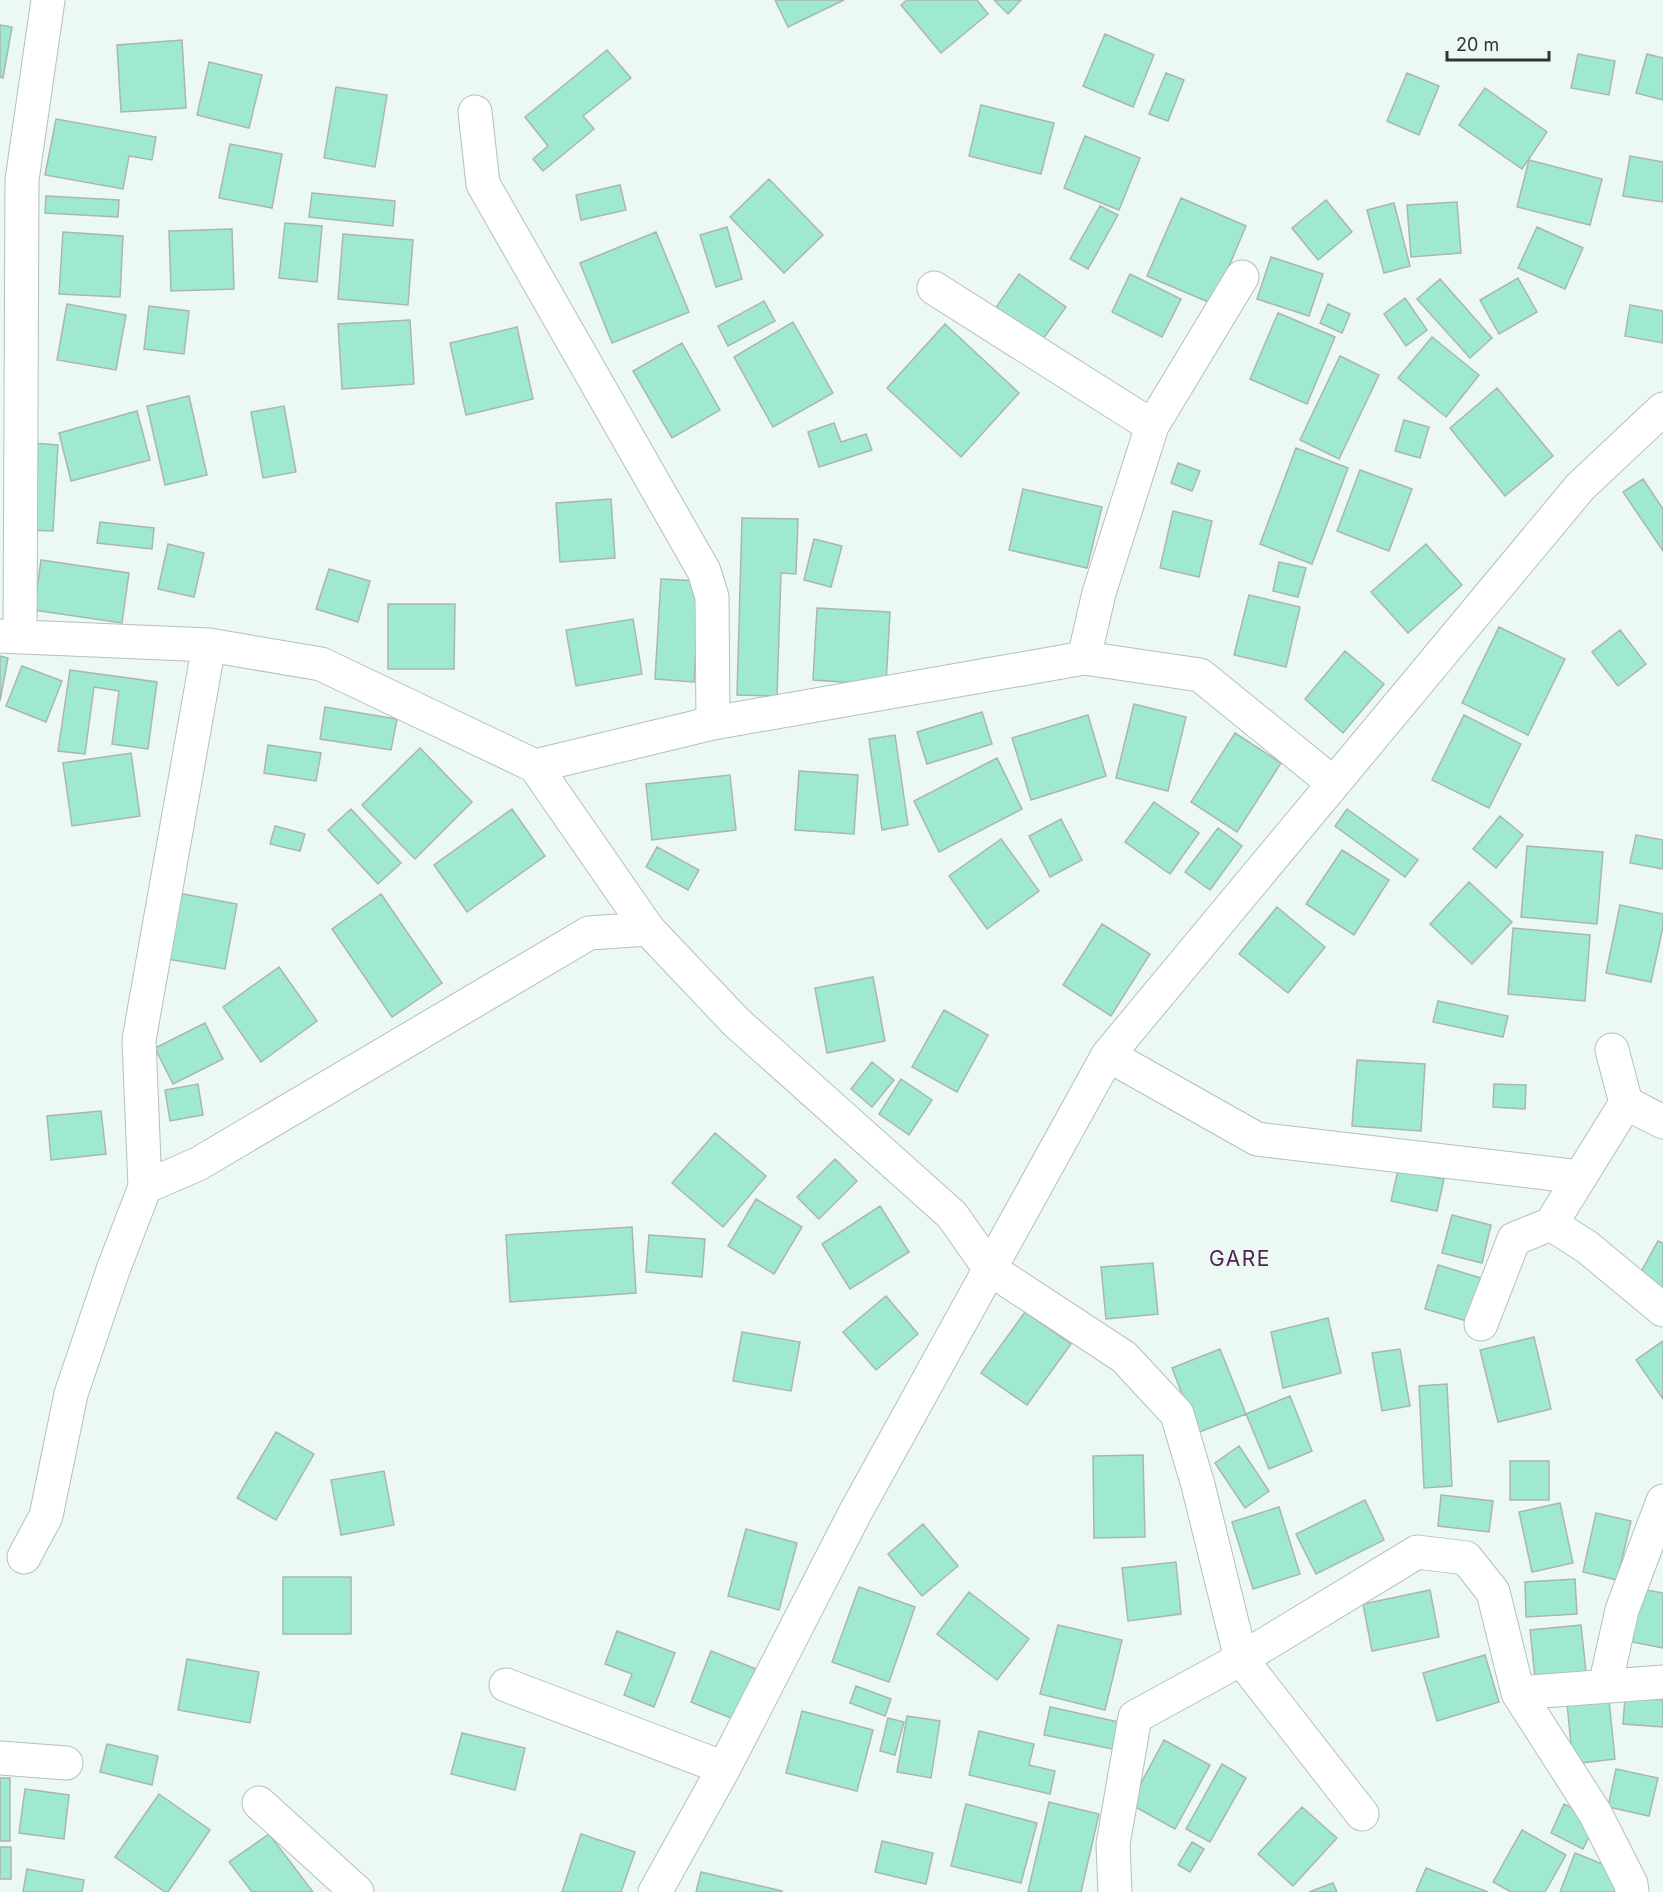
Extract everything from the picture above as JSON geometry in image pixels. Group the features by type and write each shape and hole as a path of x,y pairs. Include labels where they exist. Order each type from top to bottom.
{"street":[{"path":"48,0 11,181 10,637 209,645 321,664 535,766 648,929 736,1022 952,1215 990,1269 1124,1357 1178,1414 1241,1659 1362,1814"},
{"path":"475,112 483,184 704,571 712,597 713,723"},
{"path":"1084,658 1099,592 1152,426 1242,277"},
{"path":"934,288 1152,426"},
{"path":"655,1892 724,1768 855,1513 1108,1054 1580,487 1663,409"},
{"path":"24,1557 46,1516 71,1394 113,1270 145,1187 139,1040 209,645"},
{"path":"535,766 713,723 1084,658 1200,675 1333,783"},
{"path":"145,1187 198,1164 589,933 648,929"},
{"path":"1481,1324 1514,1239 1551,1224 1626,1103 1612,1050"},
{"path":"1108,1054 1257,1139 1580,1177"},
{"path":"1626,1103 1663,1122"},
{"path":"1551,1224 1587,1247 1663,1310"},
{"path":"1605,1686 1622,1610 1663,1502"},
{"path":"1115,1892 1113,1844 1135,1716 1241,1659 1417,1552 1466,1558 1493,1592 1518,1693 1595,1813 1630,1889"},
{"path":"1518,1693 1663,1682"},
{"path":"506,1685 724,1768"},
{"path":"0,1758 66,1763"},
{"path":"259,1803 357,1892"}],"building":[{"path":"775,0 844,0 788,27"},
{"path":"907,0 977,0 988,14 941,53 901,5"},
{"path":"994,0 1021,0 1008,14"},
{"path":"0,25 12,27 3,78 0,77"},
{"path":"1105,34 1154,55 1133,107 1083,86"},
{"path":"182,40 186,108 121,112 117,45"},
{"path":"607,50 631,78 583,116 594,129 543,171 533,159 548,146 525,117"},
{"path":"1578,54 1615,61 1609,95 1571,88"},
{"path":"1647,54 1663,58 1663,100 1636,93"},
{"path":"209,62 262,75 249,128 197,115"},
{"path":"1166,73 1184,80 1168,121 1149,114"},
{"path":"1407,73 1439,86 1419,135 1387,121"},
{"path":"336,87 387,95 375,167 324,158"},
{"path":"1485,88 1547,132 1522,169 1459,125"},
{"path":"981,105 1054,123 1041,174 969,156"},
{"path":"56,119 156,137 152,160 129,156 123,189 45,175"},
{"path":"1085,136 1140,158 1119,210 1064,188"},
{"path":"230,144 282,154 272,208 219,198"},
{"path":"1630,156 1663,162 1663,202 1623,196"},
{"path":"1529,160 1602,179 1590,225 1517,207"},
{"path":"769,179 823,235 784,273 730,217"},
{"path":"620,185 626,210 581,220 576,195"},
{"path":"312,193 395,201 393,226 309,217"},
{"path":"46,196 119,200 118,217 45,213"},
{"path":"1181,198 1246,226 1213,304 1147,276"},
{"path":"1326,200 1352,232 1318,260 1292,228"},
{"path":"1457,202 1461,253 1411,257 1407,205"},
{"path":"1394,203 1410,266 1384,273 1367,210"},
{"path":"1100,206 1118,215 1088,269 1070,259"},
{"path":"285,223 322,226 317,282 279,278"},
{"path":"727,227 742,279 716,287 700,235"},
{"path":"1537,227 1583,248 1565,289 1518,268"},
{"path":"232,229 234,289 171,291 169,231"},
{"path":"63,232 123,236 120,297 59,294"},
{"path":"656,232 689,312 612,343 580,263"},
{"path":"343,234 413,240 408,305 338,299"},
{"path":"1271,257 1323,274 1309,316 1257,299"},
{"path":"1019,274 1066,307 1041,342 995,309"},
{"path":"1130,274 1181,299 1162,337 1112,312"},
{"path":"1518,278 1537,312 1499,334 1480,300"},
{"path":"1440,279 1492,338 1470,358 1417,299"},
{"path":"1405,298 1427,330 1406,346 1384,314"},
{"path":"764,301 775,321 728,346 718,326"},
{"path":"67,304 126,315 116,370 57,360"},
{"path":"1328,304 1350,314 1342,333 1320,323"},
{"path":"1630,305 1663,311 1663,343 1625,336"},
{"path":"149,306 189,311 184,354 144,349"},
{"path":"1278,313 1335,337 1307,404 1250,379"},
{"path":"410,320 414,384 342,389 338,324"},
{"path":"793,322 833,393 773,427 734,357"},
{"path":"945,324 1019,393 961,457 887,388"},
{"path":"517,327 533,399 466,415 450,343"},
{"path":"1432,337 1479,375 1446,417 1398,378"},
{"path":"682,343 720,410 672,438 633,371"},
{"path":"1340,356 1379,375 1339,459 1300,440"},
{"path":"1497,388 1553,456 1505,496 1450,428"},
{"path":"189,396 207,475 165,485 147,406"},
{"path":"284,406 296,472 263,478 251,412"},
{"path":"137,411 150,460 71,481 59,433"},
{"path":"1404,420 1429,427 1420,458 1395,451"},
{"path":"834,423 841,442 866,434 872,450 819,467 808,432"},
{"path":"33,443 58,445 53,531 28,530"},
{"path":"1296,448 1348,468 1312,564 1260,544"},
{"path":"1178,463 1200,471 1192,491 1171,483"},
{"path":"1360,470 1412,489 1389,551 1337,531"},
{"path":"1643,479 1663,509 1663,551 1623,492"},
{"path":"1023,489 1102,507 1087,568 1009,550"},
{"path":"611,499 615,558 560,562 556,503"},
{"path":"1173,511 1212,521 1199,577 1160,568"},
{"path":"742,518 798,519 796,574 781,573 777,696 737,695"},
{"path":"100,522 154,528 152,549 97,543"},
{"path":"814,539 842,546 831,587 804,580"},
{"path":"168,544 204,553 194,597 158,589"},
{"path":"1426,544 1462,585 1408,633 1371,592"},
{"path":"41,560 129,573 122,623 34,610"},
{"path":"1279,562 1306,568 1298,597 1273,591"},
{"path":"329,569 370,581 358,622 316,609"},
{"path":"661,579 700,581 694,682 655,679"},
{"path":"1249,595 1300,607 1286,667 1234,655"},
{"path":"388,604 455,604 454,669 388,669"},
{"path":"817,608 890,612 886,685 813,680"},
{"path":"633,619 642,674 576,686 566,630"},
{"path":"1499,627 1565,659 1528,735 1462,703"},
{"path":"1620,630 1646,664 1618,686 1592,652"},
{"path":"1345,651 1384,684 1343,733 1305,699"},
{"path":"0,656 8,658 0,701"},
{"path":"22,666 62,681 46,722 6,706"},
{"path":"70,670 157,682 148,749 112,744 119,691 94,687 85,754 58,751"},
{"path":"1134,704 1186,717 1168,791 1116,778"},
{"path":"325,707 397,719 391,750 320,739"},
{"path":"982,712 992,744 927,764 917,732"},
{"path":"1088,715 1106,776 1031,800 1012,738"},
{"path":"1464,715 1521,744 1489,808 1432,780"},
{"path":"1235,733 1281,763 1237,832 1191,802"},
{"path":"895,735 908,825 882,830 869,739"},
{"path":"268,745 321,753 316,781 264,773"},
{"path":"420,748 472,802 415,859 362,805"},
{"path":"131,753 140,816 72,826 63,763"},
{"path":"997,758 1022,809 939,852 914,801"},
{"path":"799,771 858,775 854,834 795,830"},
{"path":"730,775 736,830 652,840 646,784"},
{"path":"1154,802 1199,833 1170,874 1125,842"},
{"path":"351,809 401,863 378,884 328,830"},
{"path":"512,809 545,856 467,912 434,865"},
{"path":"1347,809 1418,860 1405,877 1335,826"},
{"path":"1500,816 1523,835 1496,868 1473,849"},
{"path":"1061,819 1082,860 1050,877 1029,836"},
{"path":"275,826 305,834 300,851 270,844"},
{"path":"1218,828 1242,846 1210,890 1185,872"},
{"path":"1636,835 1663,840 1663,869 1630,863"},
{"path":"1001,839 1039,891 987,929 949,876"},
{"path":"1527,846 1603,852 1597,924 1521,917"},
{"path":"657,847 699,870 688,890 646,867"},
{"path":"1342,850 1389,880 1354,935 1306,904"},
{"path":"1469,882 1512,922 1472,964 1430,924"},
{"path":"178,893 237,904 225,969 167,959"},
{"path":"381,894 442,983 392,1017 332,929"},
{"path":"1620,905 1663,914 1663,927 1651,982 1606,973"},
{"path":"1277,907 1325,947 1288,993 1239,954"},
{"path":"1102,924 1150,954 1111,1016 1063,985"},
{"path":"1513,928 1590,935 1585,1001 1508,994"},
{"path":"279,967 317,1021 261,1062 223,1007"},
{"path":"873,977 885,1041 827,1053 815,988"},
{"path":"1438,1001 1508,1016 1503,1037 1433,1022"},
{"path":"944,1010 988,1035 957,1092 912,1067"},
{"path":"205,1023 223,1059 173,1084 155,1048"},
{"path":"1357,1060 1425,1064 1421,1131 1352,1126"},
{"path":"872,1062 894,1080 872,1107 851,1089"},
{"path":"901,1079 932,1100 909,1135 879,1114"},
{"path":"198,1084 203,1115 170,1121 165,1090"},
{"path":"1494,1084 1526,1085 1525,1109 1493,1107"},
{"path":"101,1111 106,1154 51,1160 47,1116"},
{"path":"715,1133 766,1176 723,1227 672,1183"},
{"path":"835,1159 857,1181 819,1219 797,1197"},
{"path":"1398,1170 1444,1179 1437,1211 1391,1201"},
{"path":"756,1199 802,1227 774,1274 728,1246"},
{"path":"880,1206 909,1252 850,1289 822,1244"},
{"path":"1452,1215 1491,1225 1482,1263 1442,1253"},
{"path":"632,1227 636,1293 510,1302 506,1235"},
{"path":"649,1235 705,1239 702,1277 646,1272"},
{"path":"1658,1241 1663,1243 1663,1291 1638,1277"},
{"path":"1153,1263 1158,1314 1106,1319 1101,1267"},
{"path":"1438,1265 1481,1278 1467,1321 1425,1309"},
{"path":"886,1296 918,1334 876,1370 843,1332"},
{"path":"1025,1312 1071,1344 1027,1405 981,1373"},
{"path":"1328,1318 1341,1373 1283,1388 1271,1332"},
{"path":"742,1332 800,1342 791,1391 733,1381"},
{"path":"1534,1337 1551,1409 1498,1422 1480,1350"},
{"path":"1663,1341 1663,1399 1636,1360"},
{"path":"1220,1349 1246,1414 1197,1433 1172,1368"},
{"path":"1400,1349 1410,1406 1382,1411 1372,1353"},
{"path":"1447,1384 1452,1486 1424,1488 1419,1386"},
{"path":"1290,1396 1312,1451 1269,1469 1246,1414"},
{"path":"276,1432 314,1454 276,1520 237,1498"},
{"path":"1239,1446 1269,1491 1245,1508 1215,1463"},
{"path":"1143,1455 1145,1537 1094,1538 1093,1456"},
{"path":"1510,1461 1549,1461 1549,1500 1510,1500"},
{"path":"384,1471 394,1525 341,1535 331,1480"},
{"path":"1441,1495 1493,1501 1489,1532 1438,1526"},
{"path":"1365,1500 1384,1540 1316,1574 1296,1534"},
{"path":"1560,1503 1573,1563 1532,1572 1519,1512"},
{"path":"1279,1507 1300,1574 1253,1589 1232,1522"},
{"path":"1596,1513 1631,1521 1617,1580 1583,1572"},
{"path":"923,1524 958,1566 922,1596 888,1554"},
{"path":"746,1529 797,1543 779,1610 728,1596"},
{"path":"1176,1562 1181,1614 1128,1621 1122,1568"},
{"path":"283,1577 351,1577 351,1634 283,1634"},
{"path":"1575,1579 1577,1614 1526,1617 1525,1582"},
{"path":"859,1587 915,1607 889,1682 832,1662"},
{"path":"1641,1589 1663,1593 1663,1648 1632,1642"},
{"path":"1430,1590 1439,1637 1372,1651 1363,1604"},
{"path":"969,1592 1029,1639 997,1680 937,1634"},
{"path":"1058,1625 1122,1640 1105,1710 1040,1694"},
{"path":"1581,1625 1586,1672 1535,1678 1530,1630"},
{"path":"617,1631 675,1653 654,1707 624,1695 632,1674 605,1664"},
{"path":"711,1651 761,1671 741,1722 691,1702"},
{"path":"1485,1655 1499,1702 1437,1721 1423,1673"},
{"path":"187,1659 259,1672 250,1723 178,1710"},
{"path":"856,1686 891,1699 885,1716 850,1703"},
{"path":"1625,1697 1663,1700 1663,1727 1623,1724"},
{"path":"1609,1700 1615,1759 1573,1764 1567,1704"},
{"path":"1050,1707 1119,1722 1113,1749 1044,1735"},
{"path":"802,1711 873,1730 857,1791 786,1773"},
{"path":"907,1716 940,1721 931,1778 897,1772"},
{"path":"888,1718 904,1722 895,1755 880,1751"},
{"path":"979,1731 1034,1744 1029,1765 1055,1771 1050,1794 969,1775"},
{"path":"462,1733 525,1748 515,1790 451,1774"},
{"path":"1164,1740 1210,1765 1175,1829 1130,1804"},
{"path":"107,1744 158,1756 152,1785 100,1772"},
{"path":"1222,1764 1246,1778 1210,1842 1186,1829"},
{"path":"1616,1769 1658,1778 1649,1816 1608,1807"},
{"path":"0,1778 10,1778 10,1841 0,1841"},
{"path":"25,1789 69,1795 64,1839 19,1833"},
{"path":"159,1794 210,1830 168,1892 115,1857"},
{"path":"1049,1802 1099,1814 1081,1892 1028,1892"},
{"path":"966,1804 1037,1823 1021,1883 951,1866"},
{"path":"1564,1804 1597,1820 1583,1849 1551,1833"},
{"path":"1302,1807 1337,1838 1293,1886 1258,1854"},
{"path":"1522,1830 1566,1855 1545,1892 1511,1892 1493,1882"},
{"path":"269,1834 313,1892 252,1892 229,1862"},
{"path":"581,1834 635,1852 621,1892 562,1892"},
{"path":"882,1841 933,1853 926,1884 875,1872"},
{"path":"1192,1842 1204,1849 1190,1872 1178,1865"},
{"path":"0,1847 11,1847 11,1879 0,1879"},
{"path":"1575,1853 1622,1872 1614,1892 1560,1892"},
{"path":"1426,1868 1488,1892 1416,1892"},
{"path":"27,1869 84,1880 82,1892 23,1892"},
{"path":"701,1872 782,1891 696,1892"},
{"path":"1333,1883 1337,1892 1309,1892"}],"district":[{"name":"GARE","path":"1240,1259"}]}
